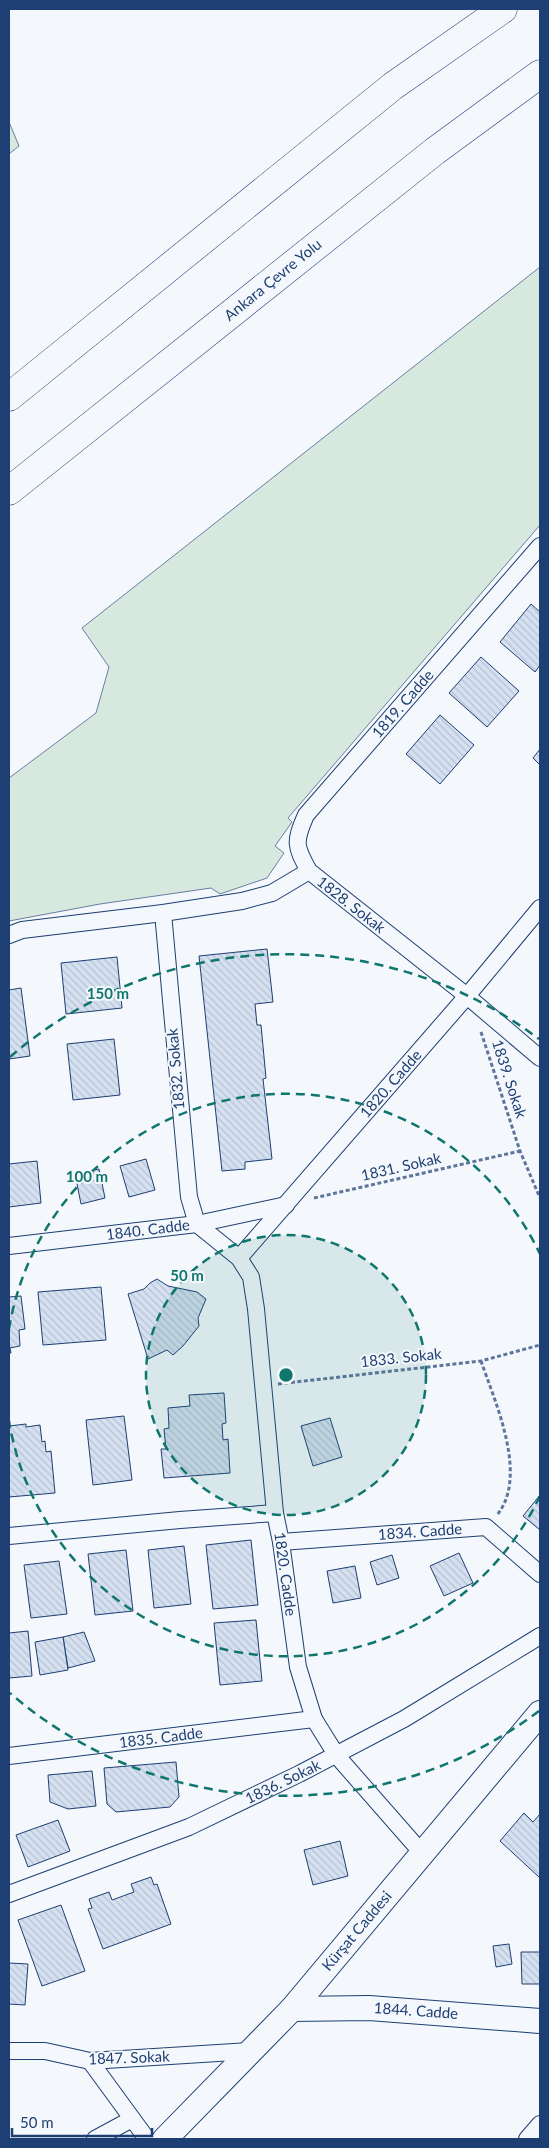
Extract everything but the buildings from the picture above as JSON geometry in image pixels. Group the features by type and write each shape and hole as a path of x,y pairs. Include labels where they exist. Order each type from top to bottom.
{"highway":[{"path":"9,397 393,86 504,9"},
{"name":"Ankara Çevre Yolu","path":"9,491 435,151 540,74"}],"main road":[{"name":"Kürşat Caddesi","path":"164,2139 292,2009 540,1713"},
{"name":"1844. Cadde","path":"292,2009 369,2008 540,2021"}],"street":[{"name":"1819. Cadde","path":"309,871 297,850 298,833 306,815 540,546"},
{"name":"1828. Sokak","path":"9,934 22,930 163,913 242,901 272,893 309,871 468,996 540,1058"},
{"name":"1820. Cadde","path":"239,1258 468,996 540,908"},
{"name":"1832. Sokak","path":"163,913 185,1173 188,1197 197,1224"},
{"name":"1840. Cadde","path":"9,1246 197,1224 286,1205"},
{"name":"1820. Cadde","path":"197,1224 239,1258 251,1277 275,1513 281,1542 298,1668 314,1719 337,1756 422,1854"},
{"path":"9,1536 275,1513"},
{"name":"1834. Cadde","path":"281,1542 486,1527"},
{"path":"486,1527 540,1574"},
{"name":"1836. Sokak","path":"9,1894 189,1827 337,1756 412,1714 540,1636"},
{"name":"1835. Cadde","path":"9,1756 314,1719"},
{"name":"1847. Sokak","path":"9,2052 45,2051 90,2062 250,2052"},
{"path":"90,2062 147,2139"},
{"path":"95,2139 132,2119"},
{"path":"527,2139 540,2124"}],"path":[{"name":"1839. Sokak","path":"468,996 488,1050 520,1150 540,1198"},
{"name":"1831. Sokak","path":"286,1205 520,1150"},
{"name":"1833. Sokak","path":"262,1385 481,1361 540,1344"},
{"path":"481,1361 505,1433 511,1478 504,1506 486,1527"}],"shaded area":[{"path":"9,122 19,146 9,154"},
{"path":"540,267 540,525 288,818 292,822 275,846 284,853 267,878 220,894 211,888 100,904 9,921 9,778 96,713 109,667 82,628"}]}
